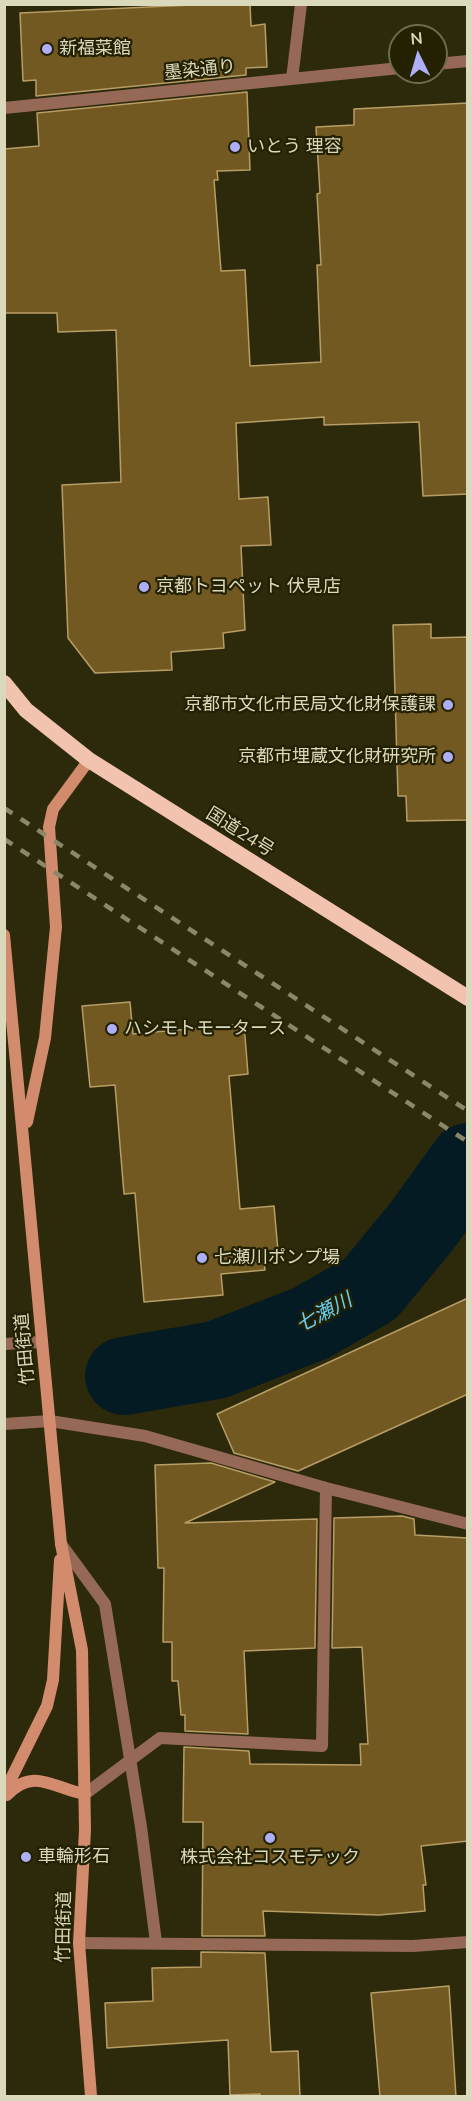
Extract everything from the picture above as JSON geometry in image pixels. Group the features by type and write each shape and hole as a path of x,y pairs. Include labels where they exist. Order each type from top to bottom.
{"highway":[{"name":"国道24号","path":"4,683 26,710 88,760 468,999"}],"main road":[{"path":"24,1134 45,1038 56,927 49,827 53,809 88,760"},
{"name":"竹田街道","path":"4,935 61,1544 82,1650 85,1830 79,1943 91,2097"},
{"name":"竹田街道","path":"4,1793 47,1706 53,1680 61,1544"},
{"path":"4,1798 16,1786 31,1779 85,1794"}],"street":[{"path":"292,79 301,4"},
{"path":"448,63 468,61"},
{"name":"墨染通り","path":"4,108 388,69"},
{"path":"4,1344 42,1342"},
{"path":"4,1424 50,1421 145,1436 326,1488 468,1524"},
{"path":"85,1794 160,1737 322,1746 326,1488"},
{"path":"61,1544 105,1604 156,1942"},
{"path":"79,1943 413,1946 468,1942"}],"building":[{"path":"250,4 251,26 265,24 267,67 246,68 246,75 36,96 36,80 23,81 20,13"},
{"path":"247,92 250,170 217,171 218,180 214,180 221,271 245,270 250,366 321,362 317,265 321,265 317,194 320,193 316,127 354,125 354,109 468,103 468,494 423,496 419,422 324,425 324,417 236,423 239,499 268,497 271,545 241,546 245,630 223,633 224,648 171,652 172,670 95,673 68,638 62,485 121,482 116,330 58,332 57,313 4,313 4,149 39,146 37,113"},
{"path":"431,624 431,638 468,637 468,820 407,821 406,796 398,796 393,625"},
{"path":"130,1002 133,1034 244,1024 248,1074 229,1076 240,1209 274,1206 278,1251 263,1253 265,1270 221,1274 223,1295 144,1302 135,1193 124,1194 115,1085 90,1087 82,1006"},
{"path":"468,1298 468,1394 298,1471 234,1453 217,1414"},
{"path":"211,1463 275,1482 185,1523 317,1519 315,1648 244,1651 248,1734 185,1731 185,1715 181,1715 178,1681 172,1681 172,1642 163,1642 164,1568 158,1568 155,1465"},
{"path":"402,1516 414,1519 415,1535 468,1538 468,1841 421,1846 426,1885 423,1885 425,1911 379,1915 263,1911 265,1936 202,1936 203,1822 183,1822 184,1747 249,1751 250,1764 361,1765 360,1744 368,1744 362,1647 332,1648 334,1518"},
{"path":"201,1952 265,1953 271,2052 298,2051 300,2097 260,2097 260,2094 230,2095 228,2040 107,2048 105,2003 153,2001 152,1968 201,1967"},
{"path":"449,1986 456,2097 380,2097 371,1993"}],"waterway":[{"name":"七瀬川","path":"124,1376 216,1360 311,1323 370,1289 422,1226 468,1162"}],"railway":[{"path":"4,808 468,1111"},
{"path":"4,839 468,1142"}],"place":[{"name":"新福菜館","path":"47,49"},
{"name":"いとう 理容","path":"235,147"},
{"name":"京都トヨペット 伏見店","path":"144,587"},
{"name":"京都市文化市民局文化財保護課","path":"448,705"},
{"name":"京都市埋蔵文化財研究所","path":"448,757"},
{"name":"ハシモトモータース","path":"112,1029"},
{"name":"七瀬川ポンプ場","path":"202,1258"},
{"name":"株式会社コスモテック","path":"270,1838"},
{"name":"車輪形石","path":"26,1857"}]}
